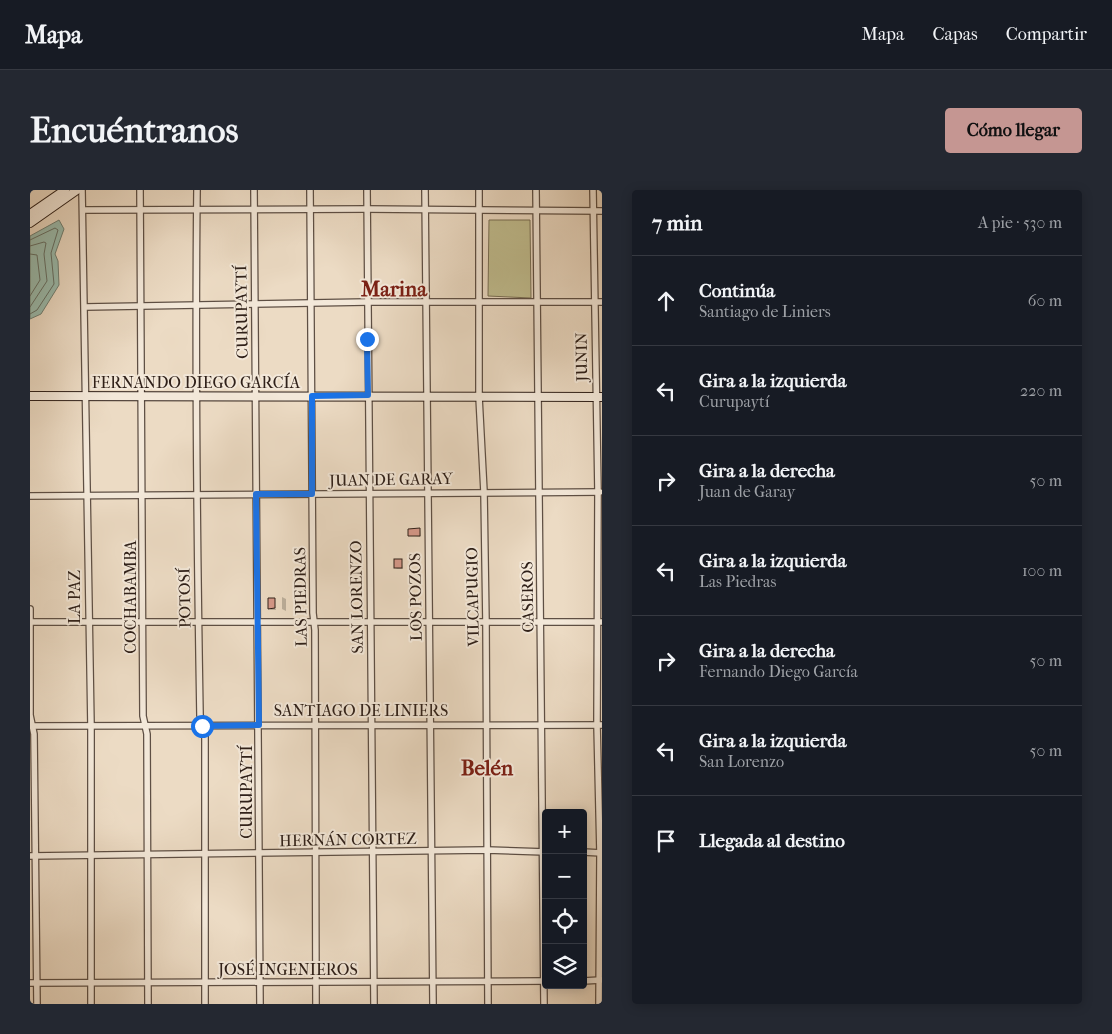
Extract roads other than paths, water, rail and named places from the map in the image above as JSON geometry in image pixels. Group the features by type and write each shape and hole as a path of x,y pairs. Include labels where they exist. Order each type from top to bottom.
{"main road":[{"path":"30,214 65,190"},
{"path":"30,223 77,190"},
{"name":"FERNANDO DIEGO GARCÍA","path":"30,396 368,395 599,397"}],"street":[{"name":"LA PAZ","path":"82,190 84,210 87,621 91,726 91,1004"},
{"name":"COCHABAMBA","path":"140,190 144,496 143,716 146,726 148,1004"},
{"name":"POTOSÍ","path":"197,190 195,396 200,715 205,736 205,1004"},
{"name":"CURUPAYTÍ","path":"254,190 260,1004"},
{"name":"LAS PIEDRAS","path":"310,190 316,724 316,1004"},
{"name":"SAN LORENZO","path":"367,190 368,493 374,1004"},
{"name":"LOS POZOS","path":"425,190 433,1004"},
{"name":"VILCAPUGIO","path":"479,190 479,397 484,492 486,623 488,1004"},
{"name":"CASEROS","path":"536,190 543,809"},
{"name":"JUNIN","path":"593,190 593,302 599,397 600,492 599,725 601,853 599,1004"},
{"path":"84,210 367,209 602,211"},
{"path":"85,307 367,302 602,302"},
{"name":"JUAN DE GARAY","path":"30,496 600,492"},
{"path":"30,609 33,983 37,1004"},
{"path":"30,622 198,620 429,623 600,622"},
{"name":"SANTIAGO DE LINIERS","path":"31,726 599,725"},
{"name":"HERNÁN CORTEZ","path":"32,856 487,850 542,852"},
{"path":"587,852 601,853"},
{"name":"CASEROS","path":"544,854 545,944"},
{"path":"587,981 600,980"},
{"name":"JOSÉ INGENIEROS","path":"33,983 433,983 542,981"},
{"name":"CASEROS","path":"544,1004 545,989"}],"water":[{"path":"59,220 64,229 55,254 58,261 59,285 41,314 30,319 30,236"}],"district":[{"name":"Marina","path":"394,289"},
{"name":"Belén","path":"487,768"}]}
